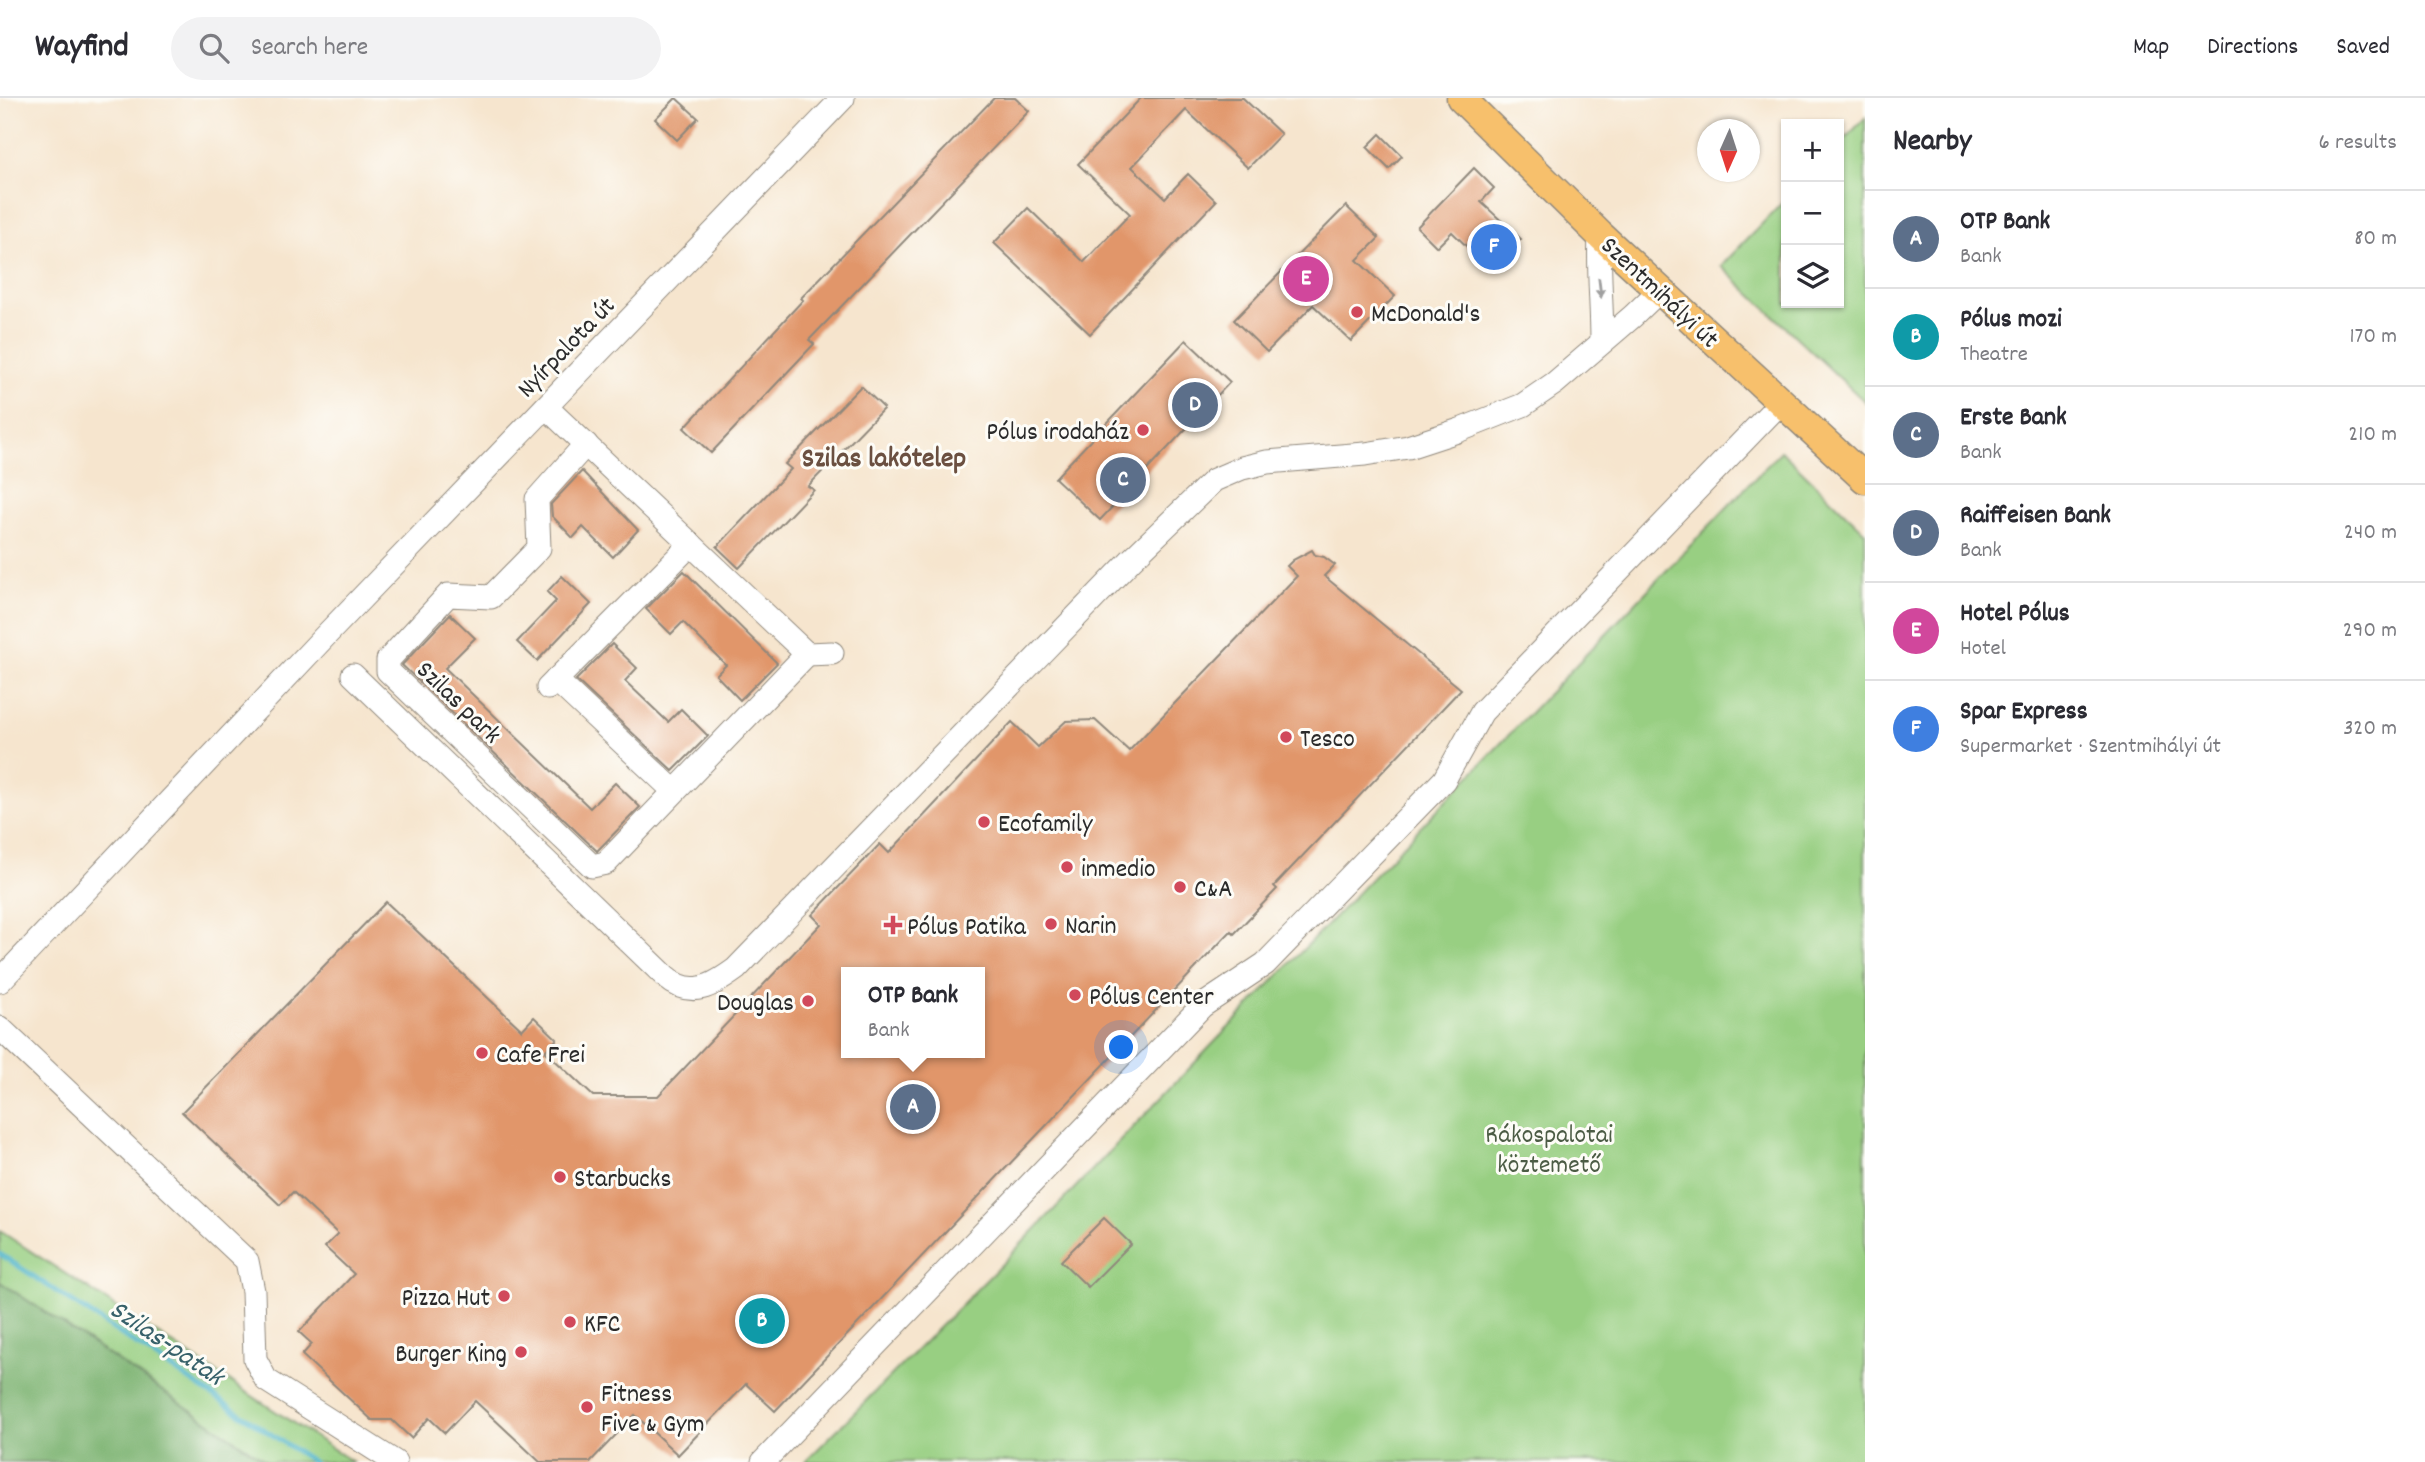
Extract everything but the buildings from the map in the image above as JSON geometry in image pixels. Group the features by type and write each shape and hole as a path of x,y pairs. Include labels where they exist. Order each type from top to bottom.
{"main road":[{"name":"Szentmihályi út","path":"1461,98 1600,235 1865,479"}],"street":[{"name":"Nyírpalota út","path":"0,981 328,634 843,98"},
{"path":"1600,235 1598,272 1602,302 1602,341"},
{"path":"353,675 674,985 685,989 700,989 719,981 736,969 1131,560 1214,480 1242,468 1267,462 1388,452 1460,430 1523,405 1555,383 1660,290"},
{"path":"763,1462 1202,1006 1265,964 1444,779 1482,712 1782,402"},
{"path":"546,407 807,654 832,653"},
{"name":"Szilas park","path":"586,444 537,499 539,548 491,597 448,595 388,660 388,671 592,866 606,863 807,654"},
{"path":"674,791 552,684 691,544"},
{"path":"0,1028 247,1261 253,1291 255,1359 266,1380 395,1462"}],"green space":[{"path":"1865,118 1865,402 1721,266 1781,204 1781,308 1844,308 1844,140"},
{"name":"Rákospalotai köztemető","path":"1781,451 1865,532 1865,1462 805,1462 1002,1264"},
{"path":"0,1231 353,1462 268,1462 0,1282"},
{"path":"0,1282 268,1462 0,1462"}],"waterway":[{"name":"Szilas-patak","path":"0,1254 313,1462"}],"place":[{"name":"Spar Express","path":"1494,247"},
{"name":"Hotel Pólus","path":"1306,279"},
{"name":"McDonald's","path":"1357,312"},
{"name":"Raiffeisen Bank","path":"1195,405"},
{"name":"Pólus irodaház","path":"1143,430"},
{"name":"Erste Bank","path":"1123,480"},
{"name":"Tesco","path":"1286,737"},
{"name":"Ecofamily","path":"984,822"},
{"name":"inmedio","path":"1067,867"},
{"name":"C&A","path":"1180,887"},
{"name":"Narin","path":"1051,924"},
{"name":"Pólus Patika","path":"893,925"},
{"name":"Pólus Center","path":"1075,995"},
{"name":"Douglas","path":"808,1001"},
{"name":"Cafe Frei","path":"482,1053"},
{"name":"OTP Bank","path":"913,1107"},
{"name":"Starbucks","path":"560,1177"},
{"name":"Pizza Hut","path":"504,1296"},
{"name":"Pólus mozi","path":"762,1321"},
{"name":"KFC","path":"570,1322"},
{"name":"Burger King","path":"521,1352"},
{"name":"Fitness Five & Gym","path":"587,1407"}],"district":[{"name":"Szilas lakótelep","path":"884,456"}]}
